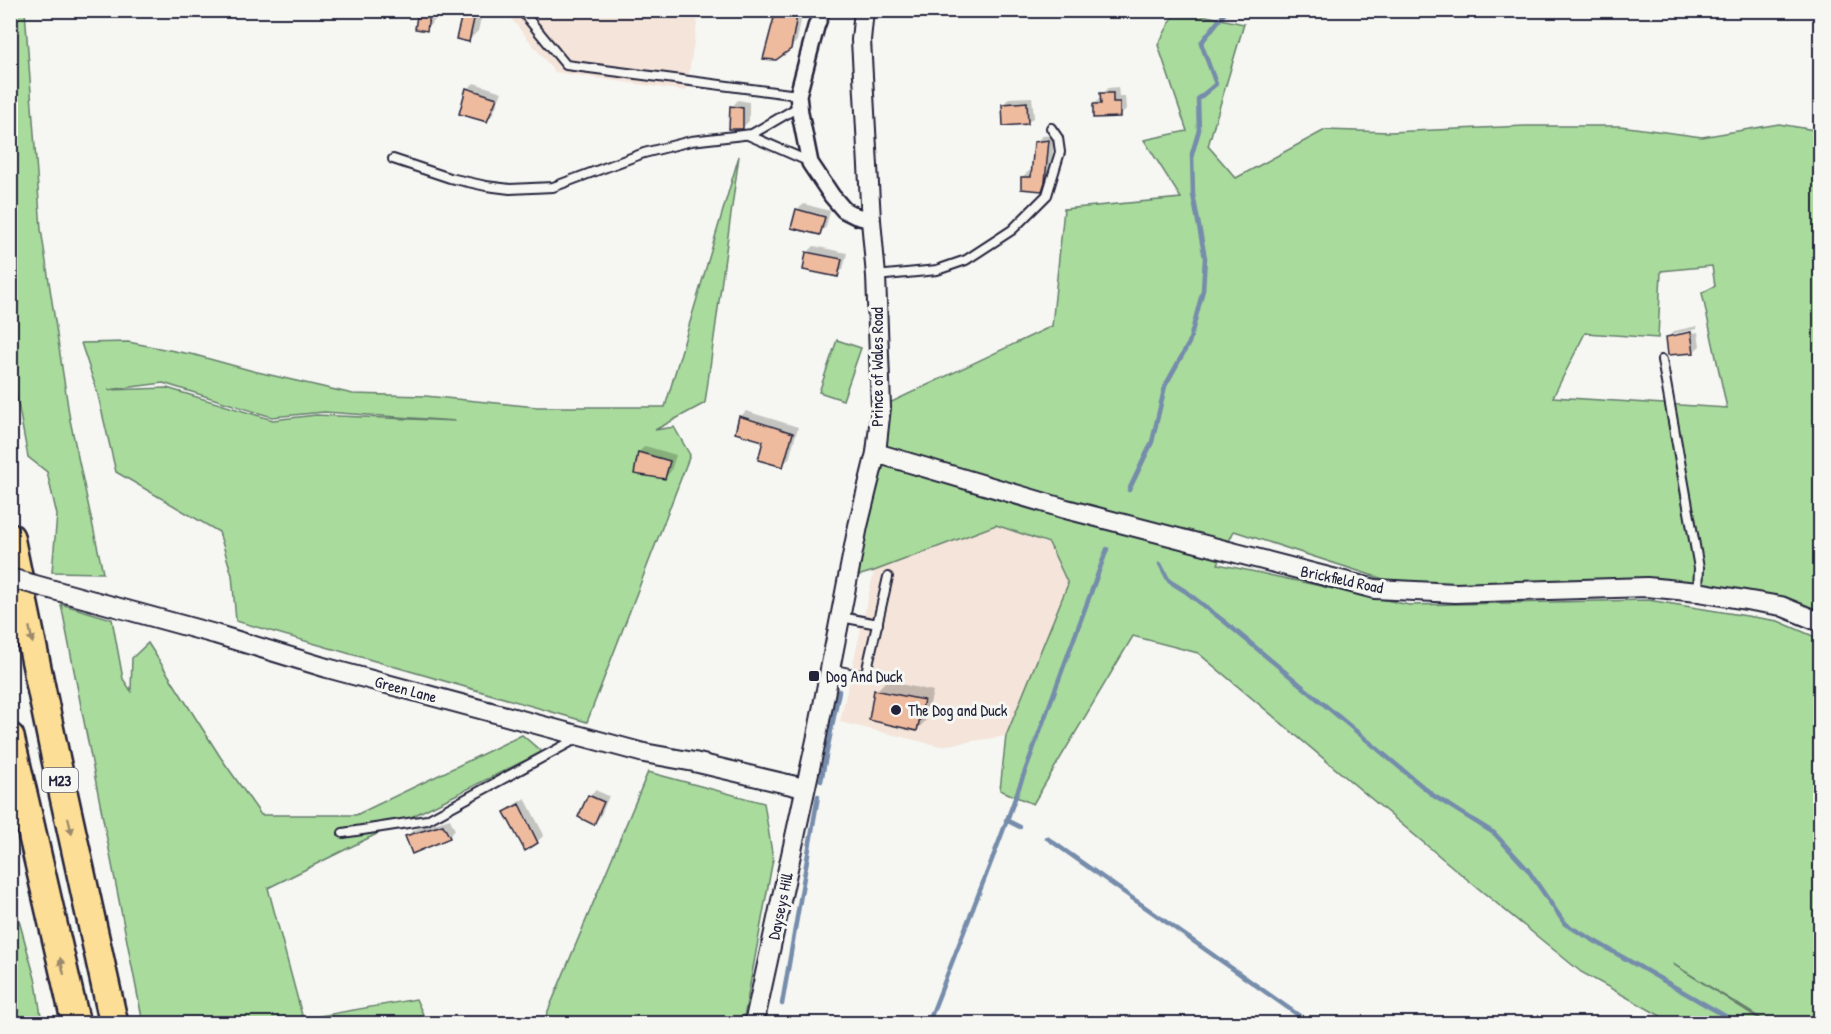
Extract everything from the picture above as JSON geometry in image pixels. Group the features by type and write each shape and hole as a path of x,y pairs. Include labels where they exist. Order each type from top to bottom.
{"highway":[{"name":"M23","path":"10,537 114,1023"},
{"name":"M23","path":"10,737 75,1023"}],"street":[{"path":"822,10 799,100 810,163 844,210 871,220"},
{"name":"Prince of Wales Road","path":"804,788 817,736 858,526 876,453 881,407 876,276 861,40 864,10"},
{"name":"Brickfield Road","path":"876,453 1066,509 1375,589 1455,593 1647,587 1698,592 1781,606 1821,622"},
{"name":"Green Lane","path":"10,578 215,634 327,668 644,753 694,762 804,788"},
{"name":"Dayseys Hill","path":"754,1023 804,788"}],"lane":[{"path":"521,10 566,65 799,100"},
{"path":"393,159 450,178 486,186 510,189 553,188 644,153 691,141 748,135 761,130 799,100"},
{"path":"876,276 937,270 966,260 1012,230 1047,195 1060,152 1058,138 1051,128"},
{"path":"748,135 810,163"},
{"path":"1662,360 1699,568 1698,592"},
{"path":"830,669 858,675 866,673 888,577"},
{"path":"839,617 878,624"},
{"path":"343,833 427,820 582,736"}],"shaded area":[{"path":"505,11 699,11 686,91 555,72"},
{"path":"996,525 1049,543 1068,584 1006,736 940,746 840,722 874,571"}],"green space":[{"path":"10,11 25,11 41,229 70,420 103,573 52,572 57,515 47,472 28,457 10,361"},
{"path":"1176,11 1244,24 1208,146 1236,178 1325,130 1390,132 1525,126 1620,126 1702,137 1779,124 1820,131 1820,622 1698,592 1375,589 1383,579 1234,531 1218,564 1409,605 1648,600 1778,621 1820,639 1820,1023 1768,1023 1673,964 1766,1023 1673,1023 1581,972 1198,653 1133,636 1033,804 1000,790 1006,736 1068,584 1049,543 996,525 847,579 881,407 1052,326 1064,209 1181,198 1144,140 1187,131 1158,45","holes":["1712,266 1715,286 1702,293 1727,408 1553,397 1585,333 1658,338 1661,271"]},
{"path":"739,156 705,403 655,430 674,427 690,455 587,722 236,621 232,575 219,532 116,472 97,391 81,343 128,342 195,355 353,394 425,396 537,407 665,407","holes":["163,383 272,417 324,412 456,421 316,415 273,420 167,388 108,390"]},
{"path":"837,340 861,348 843,400 819,392"},
{"path":"61,604 112,619 123,679 131,691 132,658 148,643 221,758 261,815 356,815 522,735 542,752 268,888 303,1019 416,999 427,1023 143,1023"},
{"path":"648,772 764,803 773,859 743,1023 543,1023"},
{"path":"10,888 36,982 42,1023 11,1023"}],"building":[{"path":"418,10 430,10 427,31 415,29"},
{"path":"463,10 476,10 469,42 456,39"},
{"path":"776,10 798,10 791,49 776,60 763,59"},
{"path":"466,88 497,98 487,122 459,114"},
{"path":"1100,93 1113,93 1113,102 1120,102 1120,117 1093,118 1093,104 1101,104"},
{"path":"1027,102 1028,124 1003,126 1002,104"},
{"path":"730,106 743,108 743,129 729,129"},
{"path":"1049,140 1042,191 1021,189 1021,177 1031,177 1034,142"},
{"path":"796,209 825,217 820,235 791,228"},
{"path":"806,252 842,259 838,277 803,270"},
{"path":"1691,332 1694,353 1668,355 1666,337"},
{"path":"739,416 793,433 783,467 758,460 763,441 735,433"},
{"path":"638,452 670,461 665,479 634,474"},
{"name":"The Dog and Duck","path":"874,690 924,700 917,731 869,720"},
{"path":"588,795 604,802 594,825 578,817"},
{"path":"519,804 538,843 525,851 504,812"},
{"path":"443,825 450,838 412,854 405,836"}],"waterway":[{"path":"1129,490 1152,442 1165,386 1189,343 1203,290 1205,258 1193,195 1192,154 1199,130 1198,99 1216,84 1201,43 1227,10"},
{"path":"928,1024 1000,839 1107,549"},
{"path":"1160,564 1169,581 1225,622 1434,796 1494,833 1528,870 1565,924 1739,1024"},
{"path":"821,781 839,691"},
{"path":"782,1004 818,796"},
{"path":"1006,820 1020,827"},
{"path":"1047,838 1311,1024"}],"place":[{"name":"Dog And Duck","path":"814,676"},
{"name":"The Dog and Duck","path":"896,710"}]}
